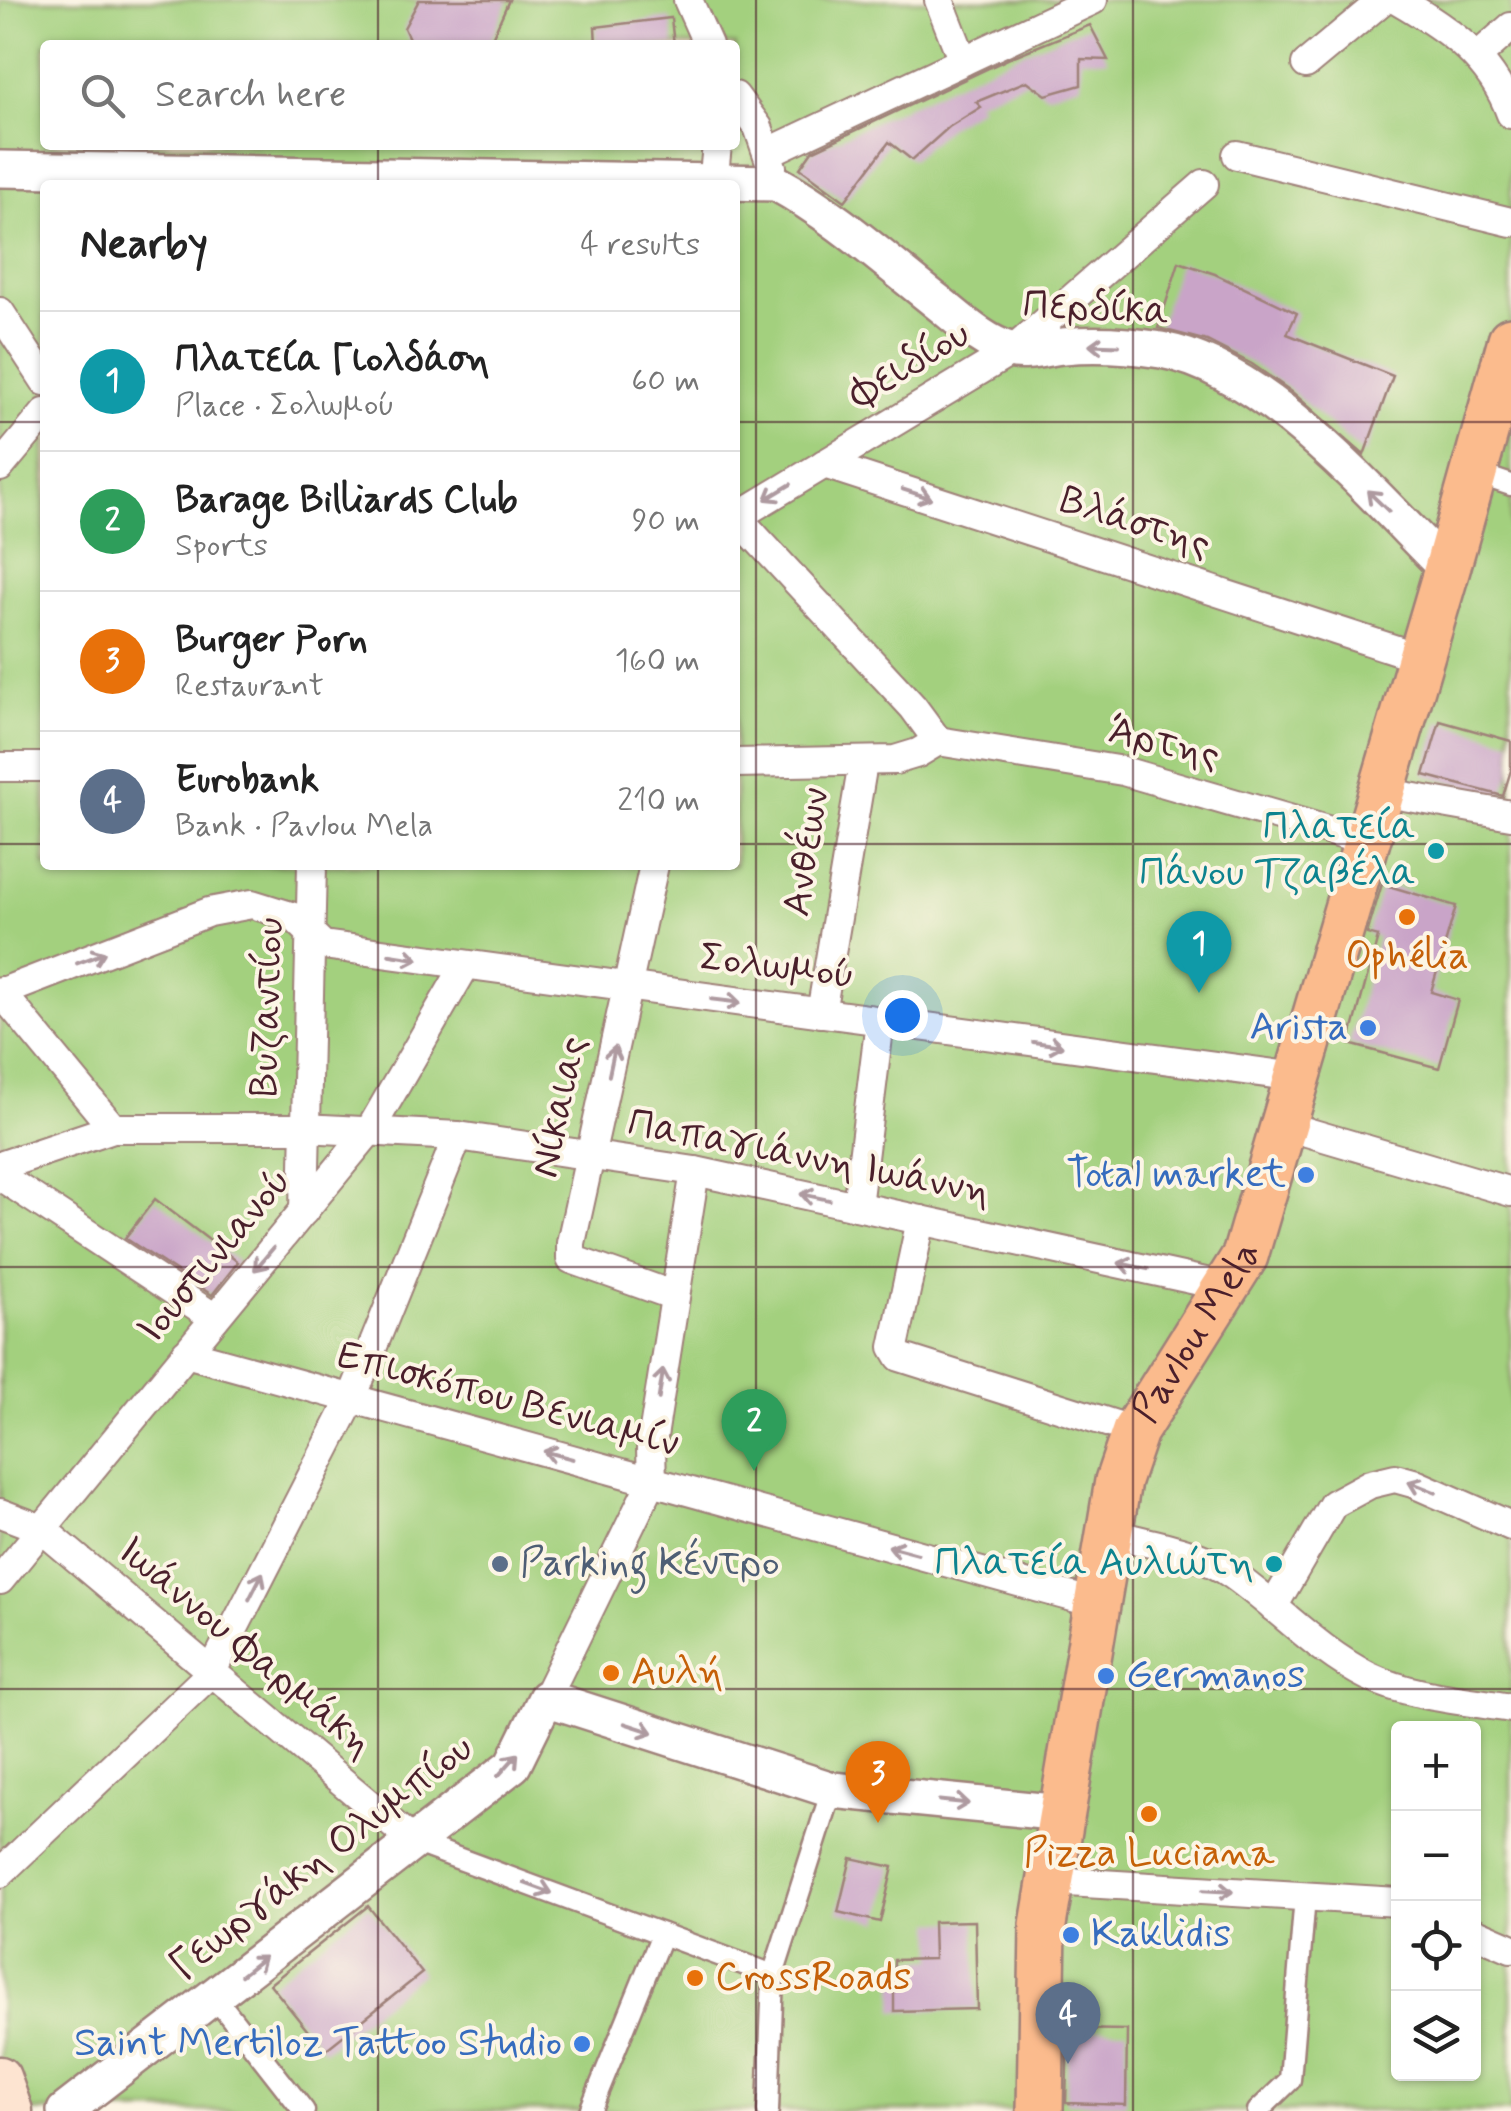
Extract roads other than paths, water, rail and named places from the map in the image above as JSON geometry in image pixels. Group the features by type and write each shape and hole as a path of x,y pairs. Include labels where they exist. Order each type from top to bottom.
{"main road":[{"name":"Pavlou Mela","path":"1040,2111 1043,1940 1118,1481 1135,1430 1228,1286 1252,1234 1448,569 1493,479 1511,340"},
{"path":"0,2077 12,2111"}],"street":[{"path":"688,0 706,40"},
{"path":"938,0 964,61"},
{"path":"726,180 772,168 964,61 1093,0"},
{"path":"1306,64 1383,0"},
{"path":"1398,0 1446,28 1478,56 1502,90 1511,114"},
{"path":"1478,56 1511,27"},
{"path":"740,103 758,127 772,168"},
{"path":"714,180 717,150"},
{"path":"1237,155 1511,222"},
{"path":"0,168 245,179 431,180"},
{"name":"Περδίκα","path":"772,168 977,333 1012,351 1088,344 1140,347 1184,356 1223,372 1263,396 1318,443 1448,569"},
{"name":"Φειδίου","path":"740,515 1012,351 1204,184"},
{"path":"0,312 40,373"},
{"path":"0,467 40,419"},
{"name":"Βλάστης","path":"824,464 1421,658"},
{"path":"740,521 912,706 938,742 895,760 740,763"},
{"name":"Άρτης","path":"938,742 1123,771 1365,841"},
{"name":"Ανθέων","path":"821,1013 862,763"},
{"path":"0,767 40,767"},
{"path":"1381,792 1511,815"},
{"name":"Βυζαντίου","path":"304,1211 312,870"},
{"name":"Νίκαιας","path":"653,870 571,1259 675,1296"},
{"name":"Σολωμού","path":"0,993 209,912 252,904 294,917 323,944 1296,1077"},
{"name":"Ιουστινιανού","path":"0,1580 370,1130 466,966"},
{"path":"0,993 113,1128"},
{"path":"858,1206 880,1021"},
{"path":"1283,1124 1511,1192"},
{"name":"Παπαγιάννη Ιωάννη","path":"0,1166 113,1128 304,1128 458,1136 696,1171 1228,1286"},
{"path":"0,1873 212,1672 352,1398 458,1136"},
{"name":"Γεωργάκη Ολυμπίου","path":"65,2111 513,1765 652,1481 651,1448 696,1171"},
{"path":"0,1176 215,1318"},
{"path":"921,1220 894,1347 900,1357 1135,1430"},
{"name":"Επισκόπου Βενιαμίν","path":"186,1353 1098,1604"},
{"path":"1273,1607 1333,1504 1370,1484 1395,1478 1413,1483 1511,1526"},
{"name":"Ιωάννου Φαρμάκη","path":"0,1513 42,1529 414,1842 773,1975"},
{"path":"1109,1533 1208,1560 1368,1676 1416,1693 1511,1708"},
{"path":"546,1698 832,1790 1062,1812"},
{"path":"768,2111 773,1975 832,1790"},
{"path":"1051,1881 1391,1902"},
{"path":"1258,2111 1290,2080 1305,1896"},
{"path":"590,2111 662,1934"},
{"path":"1481,1935 1511,1948"},
{"path":"214,1996 304,2111"}],"place":[{"name":"Πλατεία Πάνου Τζαβέλα","path":"1436,851"},
{"name":"Ophélia","path":"1407,917"},
{"name":"Πλατεία Γιολδάση","path":"1199,993"},
{"name":"Arista","path":"1368,1028"},
{"name":"Total market","path":"1306,1175"},
{"name":"Barage Billiards Club","path":"754,1471"},
{"name":"Parking Κέντρο","path":"500,1564"},
{"name":"Πλατεία Αυλιώτη","path":"1274,1564"},
{"name":"Αυλή","path":"611,1673"},
{"name":"Germanos","path":"1106,1676"},
{"name":"Pizza Luciana","path":"1149,1814"},
{"name":"Burger Porn","path":"878,1823"},
{"name":"Kaklidis","path":"1071,1935"},
{"name":"CrossRoads","path":"695,1978"},
{"name":"Saint Mertiloz Tattoo Studio","path":"582,2044"},
{"name":"Eurobank","path":"1068,2064"}]}
